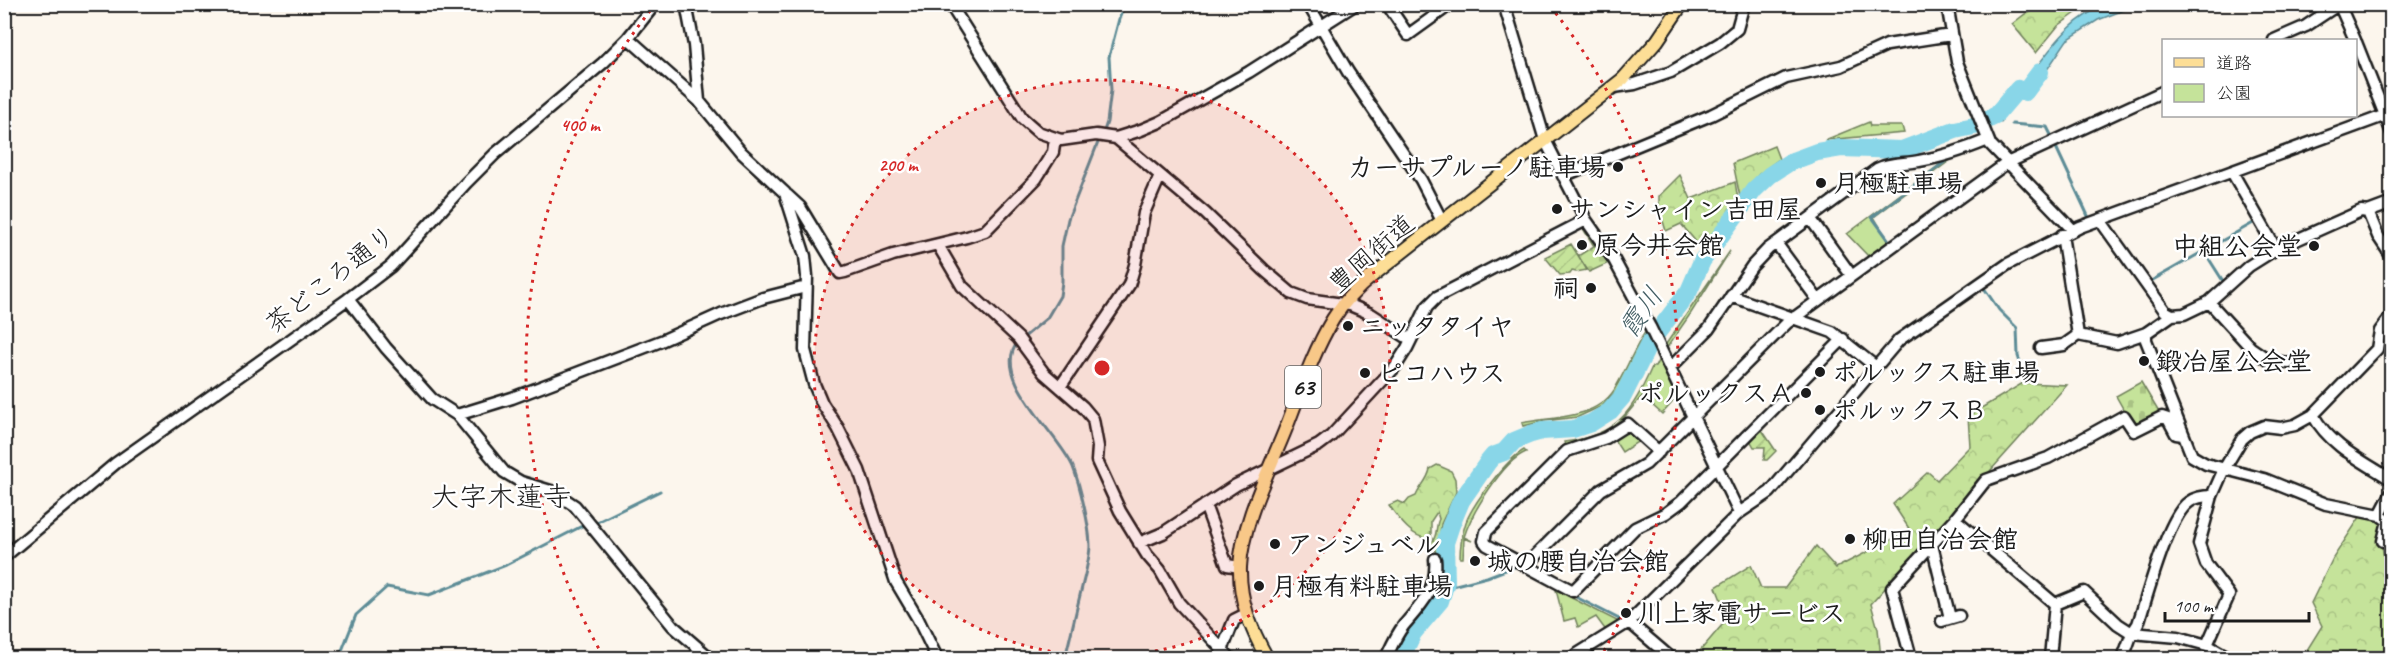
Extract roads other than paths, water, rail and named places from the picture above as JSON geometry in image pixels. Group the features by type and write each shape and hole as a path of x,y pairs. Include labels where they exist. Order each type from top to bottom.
{"main road":[{"name":"豊岡街道","path":"1267,658 1252,631 1241,590 1240,567 1247,529 1319,347 1342,305 1373,275 1614,87 1647,53 1682,4"}],"street":[{"name":"茶どころ通り","path":"4,557 116,463 348,299 403,254 495,154 581,82 628,38 654,4"},
{"path":"686,4 694,45 699,101"},
{"path":"950,4 1022,118 1038,132 1055,139 1072,140 1096,135 1116,138 1160,122 1249,72 1356,4"},
{"path":"1308,4 1348,72 1422,180 1442,221"},
{"path":"1387,4 1408,35 1451,4"},
{"path":"1504,4 1545,140 1586,220 1614,260 1650,327 1739,513"},
{"path":"1614,87 1635,84 1671,72 1720,43 1737,29 1744,4"},
{"path":"1947,4 1958,67 1986,136 2007,163 2073,230"},
{"path":"2276,39 2306,26 2339,4 2354,39"},
{"path":"1563,176 1702,118 1786,78 1841,66 1887,45 1951,35"},
{"path":"628,38 699,101 741,152 798,204 840,273 893,255 967,237 991,226 1036,179 1053,152 1055,139"},
{"path":"2357,45 2388,113 2391,133"},
{"path":"1526,565 1601,490 1616,479 1642,467 1794,318 1851,275 2007,163 2162,91"},
{"path":"1571,658 1629,622 1739,513 1766,496 1905,335 2014,260 2073,230 2388,113"},
{"path":"1670,368 1708,330 1752,266 1776,243 1810,218 1880,167 1924,160 1986,136"},
{"path":"1116,138 1205,213 1291,293 1307,299 1350,305 1376,316 1411,340"},
{"path":"2232,172 2276,249"},
{"path":"1060,387 1129,285 1135,265 1143,213 1160,176"},
{"path":"784,193 803,247 806,287 805,350 814,384 859,470 896,582 937,658"},
{"path":"2041,348 2064,345 2078,335 2117,343 2146,333 2172,315 2184,314 2209,302 2249,266 2276,249 2361,211 2368,212 2391,203"},
{"path":"2368,212 2391,257"},
{"path":"1810,218 1851,275"},
{"path":"1139,543 1163,533 1236,485 1319,445 1331,436 1395,367 1427,307 1441,294 1586,220"},
{"path":"2100,220 2165,311 2172,315"},
{"path":"2062,235 2078,335"},
{"path":"1776,243 1818,300"},
{"path":"938,245 962,286 1020,340 1044,373 1083,407 1093,419 1098,447 1097,461 1103,478 1139,543 1160,570 1179,603 1224,656"},
{"path":"458,416 512,398 661,341 763,298 806,287"},
{"path":"1731,296 1832,332 1876,367"},
{"path":"348,299 386,348 432,399 458,416 504,472 521,482 554,492 575,506 673,626 710,658"},
{"path":"2209,302 2251,348 2270,361 2289,363"},
{"path":"2207,645 2229,595 2206,564 2199,544 2212,496 2224,469 2242,439 2250,432 2264,426 2281,428 2295,425 2313,415 2378,349 2380,331 2391,315"},
{"path":"2146,333 2146,340 2192,456 2206,464 2264,479 2326,504 2380,514 2388,521 2383,541"},
{"path":"1659,452 1628,424 1606,438 1567,451 1484,534 1487,545 1573,591 1635,528 1677,506 1843,339"},
{"path":"2313,415 2320,428 2336,444 2391,480"},
{"path":"1911,658 1892,588 1955,519 1986,480 2048,458 2124,416 2134,431 2162,417 2168,419 2176,434 2183,435"},
{"path":"2380,514 2391,492"},
{"path":"2123,658 2132,633 2138,624 2158,560 2178,516 2188,502 2203,496 2212,496"},
{"path":"1205,506 1227,565 1240,567"},
{"path":"1955,519 2055,604"},
{"path":"1932,544 1950,618"},
{"path":"1386,658 1403,627 1429,594 1435,575 1435,559"},
{"path":"2055,604 2084,592 2118,624 2132,633 2178,637 2207,645 2230,658"},
{"path":"2050,658 2055,604"},
{"path":"1224,656 1234,620 1246,614"},
{"path":"1629,622 1671,658"}],"water":[{"path":"2108,4 2137,5 2098,20 2067,40 2031,97 2019,87 2072,25"}],"waterway":[{"path":"1104,131 1111,90 1109,57 1125,4"},
{"name":"霞川","path":"1401,658 1413,633 1440,601 1446,582 1445,543 1451,525 1461,501 1488,462 1493,456 1504,452 1514,441 1542,431 1573,429 1591,423 1610,411 1623,396 1650,342 1689,291 1702,261 1754,190 1770,175 1790,162 1817,152 1841,148 1902,150 1955,130 1974,126 1995,116 2018,89 2025,92 2040,72"},
{"path":"1990,118 2001,122"},
{"path":"2012,124 2047,127 2052,137"},
{"path":"1023,338 1047,318 1060,296 1062,246 1068,219 1099,140"},
{"path":"2055,145 2089,218"},
{"path":"1888,239 1872,217 1950,158"},
{"path":"2151,281 2255,222"},
{"path":"2204,251 2223,281"},
{"path":"1984,288 1999,310 2017,328 2018,356 2022,368"},
{"path":"1018,342 1012,356 1013,371 1019,388 1073,467 1088,529 1089,557 1065,658"},
{"path":"595,523 660,491"},
{"path":"339,658 356,615 387,587 429,595 506,565 584,525"},
{"path":"1444,588 1487,577 1516,566"},
{"path":"1572,595 1621,620"}],"place":[{"name":"カーサプルーノ駐車場","path":"1618,167"},
{"name":"月極駐車場","path":"1821,183"},
{"name":"サンシャイン吉田屋","path":"1557,209"},
{"name":"原今井会館","path":"1582,245"},
{"name":"中組公会堂","path":"2314,246"},
{"name":"祠","path":"1591,288"},
{"name":"ニッタタイヤ","path":"1348,326"},
{"name":"鍛冶屋公会堂","path":"2144,361"},
{"name":"ポルックス駐車場","path":"1820,372"},
{"name":"ピコハウス","path":"1365,373"},
{"name":"ポルックスＡ","path":"1806,393"},
{"name":"ポルックスＢ","path":"1820,410"},
{"name":"柳田自治会館","path":"1850,539"},
{"name":"アンジュベル","path":"1275,544"},
{"name":"城の腰自治会館","path":"1475,561"},
{"name":"月極有料駐車場","path":"1259,586"},
{"name":"川上家電サービス","path":"1626,613"}],"district":[{"name":"大字木蓮寺","path":"501,496"}]}
